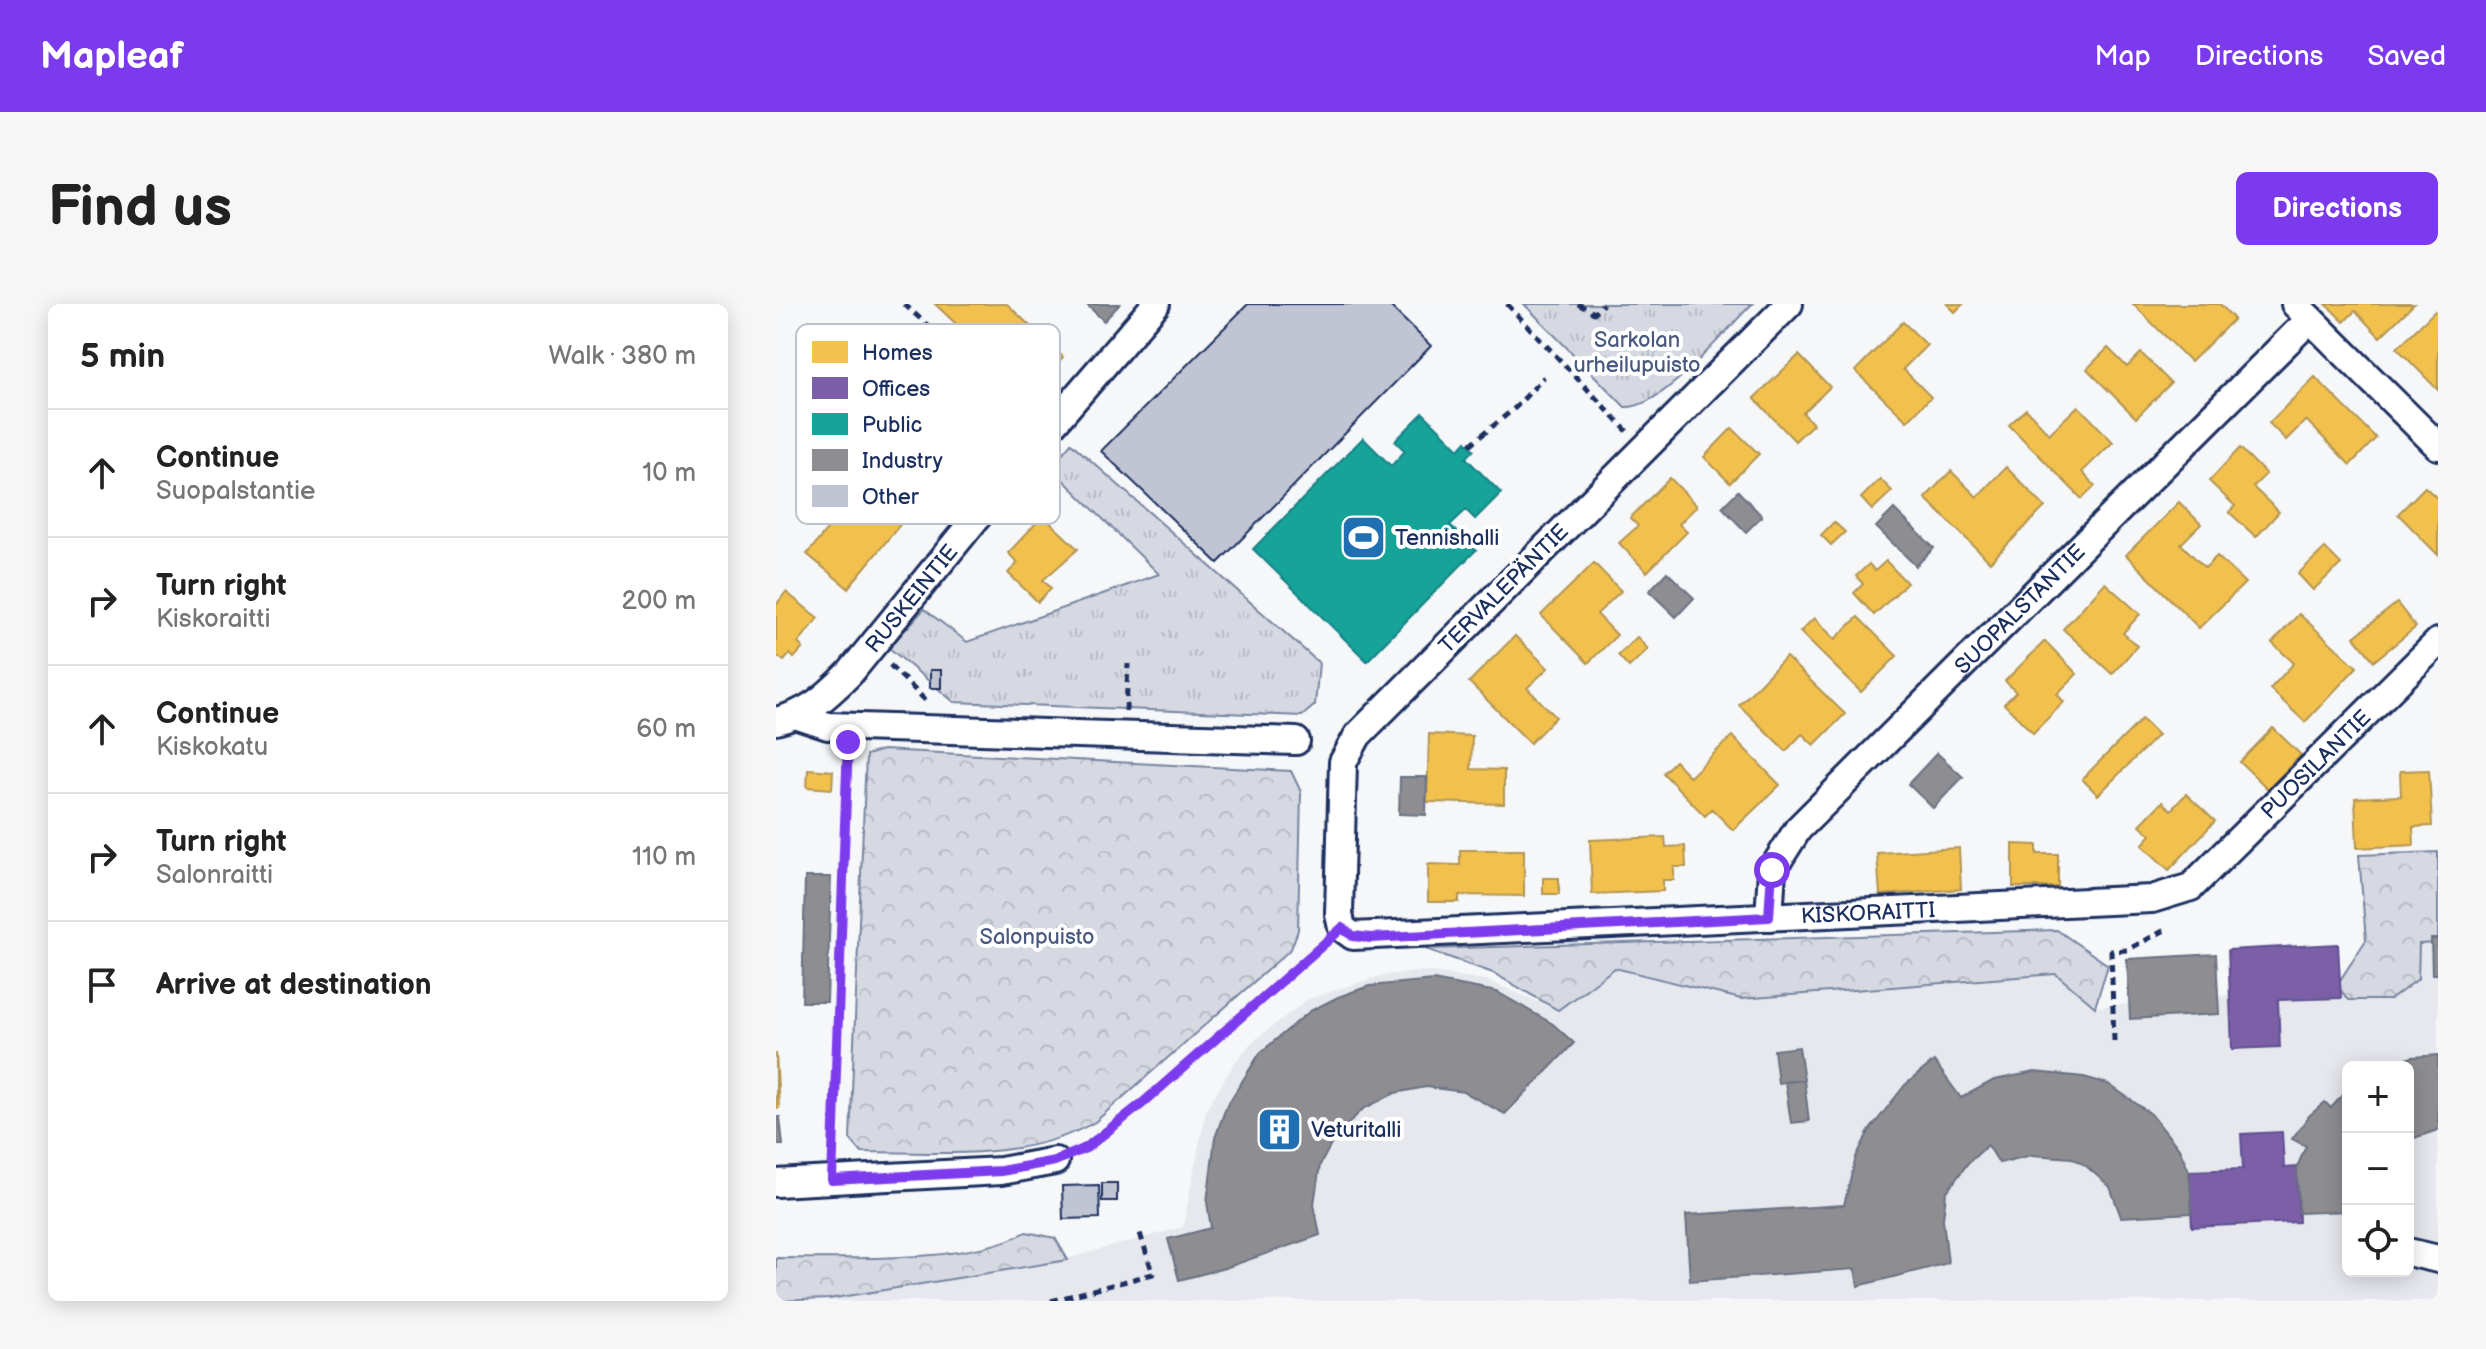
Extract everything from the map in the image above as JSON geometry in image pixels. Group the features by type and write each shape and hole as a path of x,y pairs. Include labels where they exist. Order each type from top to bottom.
{"street":[{"name":"RUSKEINTIE","path":"1060,416 1156,304"},
{"name":"TERVALEPÄNTIE","path":"1342,928 1339,914 1343,762 1358,735 1789,304"},
{"path":"2302,312 2438,446"},
{"name":"SUOPALSTANTIE","path":"1769,917 1772,870 1798,829 2302,312"},
{"name":"RUSKEINTIE","path":"787,718 822,701 850,673 971,524"},
{"name":"PUOSILANTIE","path":"2191,887 2438,642"},
{"path":"787,718 828,726 1296,741"},
{"name":"KISKORAITTI","path":"1342,928 1353,936 1371,938 2152,899 2191,887"},
{"path":"776,1183 1001,1171 1055,1161"},
{"path":"2414,1253 2438,1259"}],"path":[{"path":"904,304 926,324"},
{"path":"1507,304 1631,435"},
{"path":"1578,304 1594,313 1603,304"},
{"path":"1470,445 1516,407 1544,377"},
{"path":"871,646 954,729"},
{"path":"832,1180 848,742"},
{"path":"1055,1161 1086,1148 1144,1102 1342,928"},
{"path":"2114,1041 2111,951 2127,950 2165,930"},
{"path":"1051,1301 1153,1274 1139,1230"}],"shaded area":[{"path":"2419,943 2438,943 2438,1301 812,1301 1036,1267 1183,1227 1206,1110 1233,1065 1251,1043 1308,999 1382,975 1426,971 1486,980 1558,1010 1615,968 1741,999 2056,974 2095,1007 2337,985 2348,1000 2390,1000 2418,979"}],"green space":[{"name":"Sarkolan urheilupuisto","path":"1524,304 1752,304 1710,349 1657,396 1625,407"},
{"path":"1071,443 1319,663 1315,705 1302,716 954,702 889,648 924,609 967,642 1159,574 1060,477 1060,457"},
{"name":"Salonpuisto","path":"883,750 1291,771 1301,792 1298,930 1291,949 1095,1122 1068,1135 1040,1144 981,1152 861,1152 850,1139 866,755"},
{"path":"2438,852 2438,943 2419,944 2418,979 2390,1000 2348,1000 2337,985 2366,940 2359,855"},
{"path":"2057,930 2108,965 2095,1007 2056,974 1741,999 1615,968 1558,1010 1493,973 1426,949"},
{"path":"1026,1232 1055,1238 1068,1260 829,1299 776,1301 776,1258 940,1254 972,1250"}],"building: Homes":[{"path":"935,304 1007,304 1028,324 956,324"},
{"path":"1947,304 1963,304 1955,312"},
{"path":"2133,304 2220,304 2234,319 2191,362"},
{"path":"2326,304 2414,304 2380,337 2355,311 2344,322"},
{"path":"2438,308 2438,390 2397,348"},
{"path":"1903,322 1927,345 1903,369 1931,397 1907,421 1855,371"},
{"path":"2108,348 2127,367 2141,353 2171,383 2136,418 2087,369"},
{"path":"1799,355 1830,387 1803,413 1813,424 1795,441 1754,398"},
{"path":"2315,377 2376,438 2350,465 2306,420 2286,440 2269,423"},
{"path":"2078,406 2113,442 2082,472 2095,486 2082,499 2009,425 2026,409 2049,434"},
{"path":"1732,428 1759,454 1730,483 1704,457"},
{"path":"2240,448 2266,474 2253,487 2279,512 2256,537 2229,512 2235,506 2209,481"},
{"path":"2006,467 2045,507 1990,562 1925,498 1951,471 1977,497"},
{"path":"1670,478 1697,506 1679,524 1687,532 1647,572 1619,543 1638,526 1630,518"},
{"path":"1880,479 1892,491 1872,510 1861,498"},
{"path":"2425,487 2438,499 2438,555 2398,514"},
{"path":"2179,502 2201,524 2181,544 2205,568 2217,556 2245,583 2199,628 2126,555"},
{"path":"1834,522 1845,532 1831,545 1821,535"},
{"path":"832,524 901,524 848,588 807,554"},
{"path":"1035,524 1051,524 1078,549 1043,580 1051,588 1038,602 1008,573 1018,563 1008,553"},
{"path":"2325,548 2341,564 2313,590 2298,574"},
{"path":"1886,561 1907,583 1874,615 1854,593 1863,584 1856,576 1869,564 1875,571"},
{"path":"1594,563 1621,591 1597,614 1617,635 1588,663 1541,615"},
{"path":"2105,583 2140,614 2123,633 2137,646 2112,674 2063,629"},
{"path":"786,592 818,618 798,643 803,648 794,658 790,654 784,661 776,655 776,605"},
{"path":"2397,603 2416,627 2374,661 2354,637"},
{"path":"2299,614 2357,667 2305,722 2270,689 2294,663 2272,643"},
{"path":"1858,617 1897,656 1861,692 1800,632 1814,618 1835,639"},
{"path":"1515,636 1548,668 1527,688 1556,717 1530,743 1469,682"},
{"path":"1637,637 1648,649 1629,667 1618,655"},
{"path":"2045,641 2077,674 2057,694 2064,702 2033,733 2004,704 2016,692 2005,681"},
{"path":"1786,657 1845,714 1814,745 1802,734 1786,751 1739,705"},
{"path":"2142,719 2158,735 2098,795 2082,779"},
{"path":"2273,728 2301,755 2268,789 2240,762"},
{"path":"1429,734 1472,736 1471,769 1504,770 1504,804 1427,802"},
{"path":"1732,736 1780,785 1733,830 1712,809 1705,816 1663,773 1675,761 1690,777"},
{"path":"808,769 833,771 832,789 807,787"},
{"path":"2429,770 2432,826 2413,827 2414,845 2357,848 2355,798 2401,796 2400,771"},
{"path":"2186,794 2215,821 2169,870 2142,845 2151,835 2140,825 2162,802 2171,810"},
{"path":"1665,837 1666,847 1685,846 1686,867 1674,867 1674,880 1663,880 1663,891 1592,894 1590,840"},
{"path":"2013,844 2037,845 2037,854 2058,854 2058,887 2013,887"},
{"path":"1959,848 1961,889 1880,895 1877,853"},
{"path":"1460,850 1524,850 1524,896 1459,895 1459,902 1428,902 1428,864 1460,865"},
{"path":"1543,878 1559,878 1559,894 1543,894"},
{"path":"776,1053 779,1108 776,1108"}],"building: Offices":[{"path":"2338,944 2341,998 2278,1000 2280,1047 2232,1049 2228,950"},
{"path":"2282,1132 2284,1168 2297,1167 2299,1222 2192,1227 2189,1171 2243,1169 2241,1134"}],"building: Public":[{"name":"Tennishalli","path":"1423,413 1459,449 1466,441 1474,450 1466,458 1501,493 1475,519 1466,510 1450,525 1476,550 1367,661 1253,549 1363,438 1391,466 1405,451 1395,441"}],"building: Industry":[{"path":"1086,304 1120,304 1104,321"},
{"path":"1738,491 1762,516 1746,532 1722,507"},
{"path":"1894,509 1934,548 1916,566 1876,527"},
{"path":"1667,572 1694,598 1676,617 1649,591"},
{"path":"1937,753 1963,777 1933,808 1908,784"},
{"path":"1400,777 1427,777 1426,815 1399,814"},
{"path":"805,877 831,877 827,1002 802,1002"},
{"path":"2431,939 2438,939 2438,974 2432,974"},
{"path":"2216,954 2219,1014 2130,1019 2127,959"},
{"name":"Veturitalli","path":"1433,980 1497,992 1553,1024 1574,1043 1505,1114 1464,1092 1426,1087 1395,1093 1363,1109 1335,1137 1320,1165 1314,1204 1320,1235 1225,1268 1179,1280 1168,1239 1211,1228 1207,1202 1215,1138 1226,1107 1260,1053 1310,1011 1338,997 1369,986"},
{"path":"1799,1047 1804,1080 1778,1083 1774,1050"},
{"path":"2438,1055 2438,1130 2414,1138 2414,1061 2400,1061"},
{"path":"1934,1061 1961,1098 1994,1080 2035,1072 2084,1077 2108,1084 2151,1114 2180,1150 2189,1171 2192,1213 2121,1217 2110,1187 2072,1158 2032,1155 1999,1163 1988,1145 1968,1163 1946,1193 1943,1219 1948,1263 1858,1286 1855,1269 1690,1281 1686,1215 1844,1205 1856,1157 1869,1131 1905,1085"},
{"path":"1804,1080 1809,1121 1791,1123 1785,1082"},
{"path":"2342,1096 2342,1211 2299,1213 2297,1167 2306,1146 2292,1139 2309,1116 2325,1102 2331,1108"},
{"path":"776,1117 780,1117 783,1145 776,1145"}],"building: Other":[{"path":"1248,304 1388,304 1431,346 1218,563 1101,451"},
{"path":"930,670 941,670 941,688 930,688"},
{"path":"1102,1183 1117,1183 1117,1201 1102,1201"},
{"path":"1099,1185 1100,1218 1063,1219 1062,1186"}],"place":[{"name":"Tennishalli","path":"1364,537"},
{"name":"Veturitalli","path":"1280,1129"}],"route":[{"path":"848,742 832,1180 1001,1171 1055,1161 1086,1148 1144,1102 1342,928 1353,936 1371,938 1769,917 1772,870"}]}
